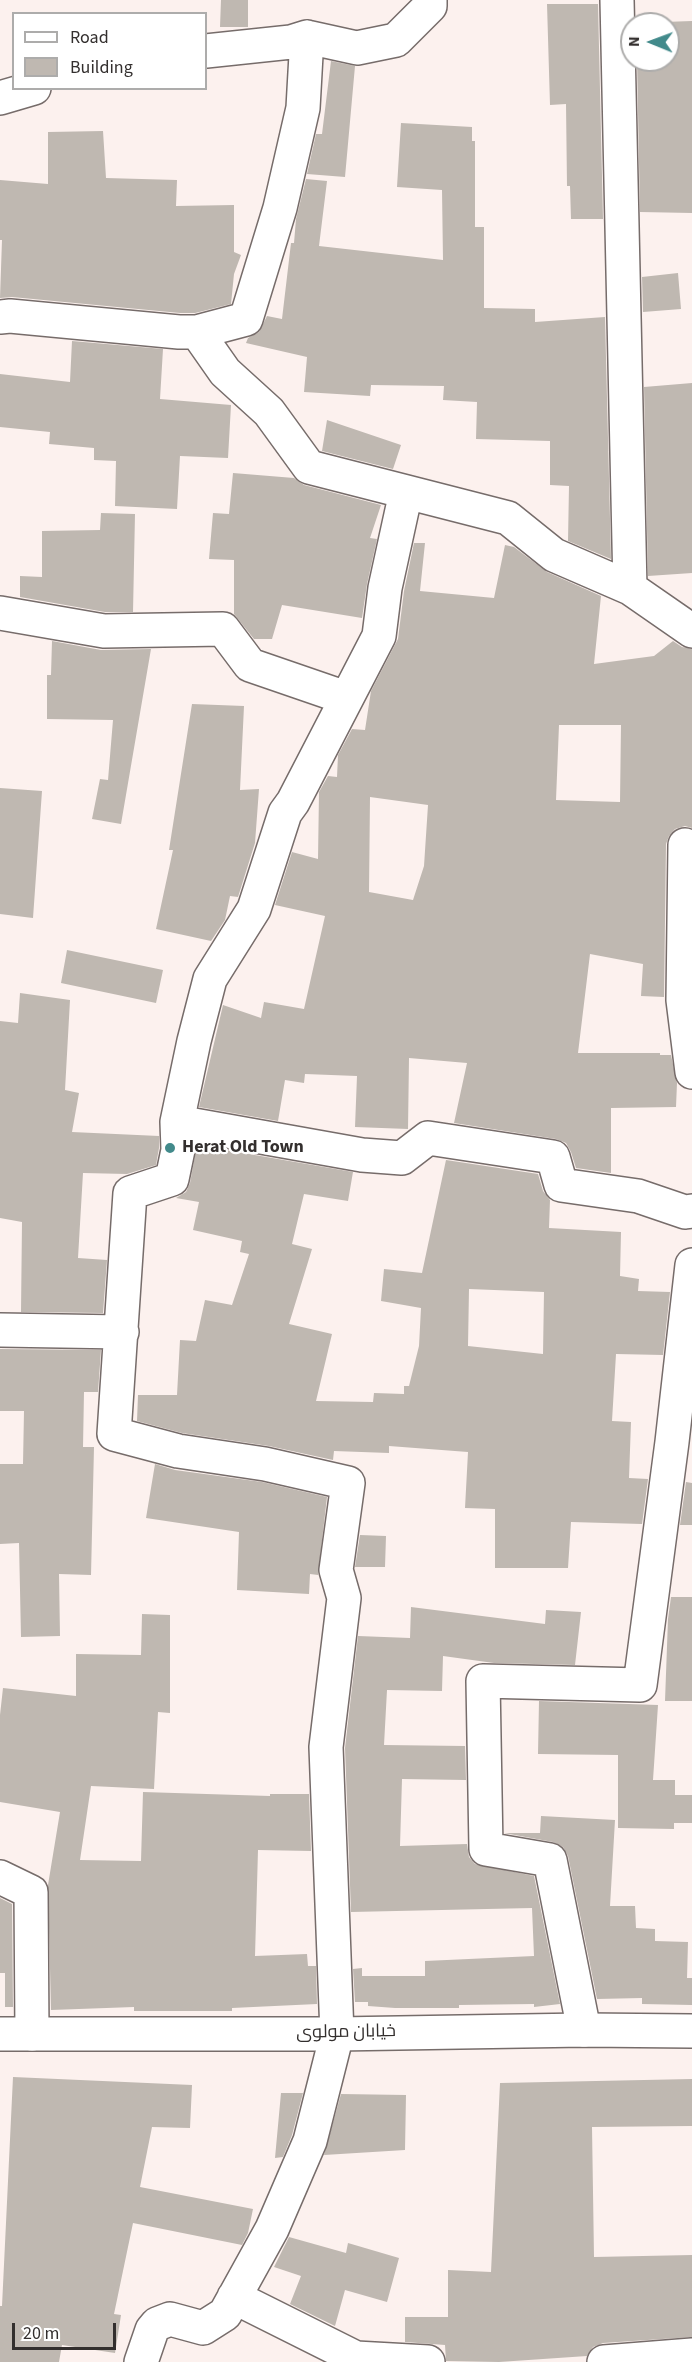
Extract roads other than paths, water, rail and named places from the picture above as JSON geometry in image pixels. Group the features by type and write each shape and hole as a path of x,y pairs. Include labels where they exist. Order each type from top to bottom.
{"street":[{"path":"207,51 291,42 307,37 357,48 396,40 430,6 430,0"},
{"path":"617,0 630,588"},
{"path":"0,317 197,332 246,319 280,208 303,108 307,37"},
{"path":"0,98 27,90"},
{"path":"197,332 225,372 269,412 309,467 508,518 554,555 630,588 692,631"},
{"path":"141,2362 152,2330 157,2324 170,2319 203,2328 225,2314 272,2229 310,2142 337,2034 326,1747 344,1598 336,1570 348,1483 265,1464 178,1451 114,1434 130,1193 172,1179 178,1150 177,1122 210,979 254,909 285,813 293,802 379,636 385,588 406,492"},
{"path":"0,613 104,631 223,629 250,665 346,698"},
{"path":"686,845 683,1000 692,1072"},
{"path":"177,1122 362,1155 402,1158 428,1138 553,1157 561,1185 638,1196 685,1212 692,1210"},
{"path":"584,2030 550,1860 486,1849 483,1681 640,1685 672,1442 691,1270"},
{"path":"0,1330 122,1332"},
{"path":"0,1877 31,1892 16,2034"},
{"name":"خیابان مولوی","path":"16,2034 692,2031"},
{"path":"234,2297 356,2358 428,2362"},
{"path":"604,2362 692,2355"}],"place":[{"name":"Herat Old Town","path":"170,1148"}]}
